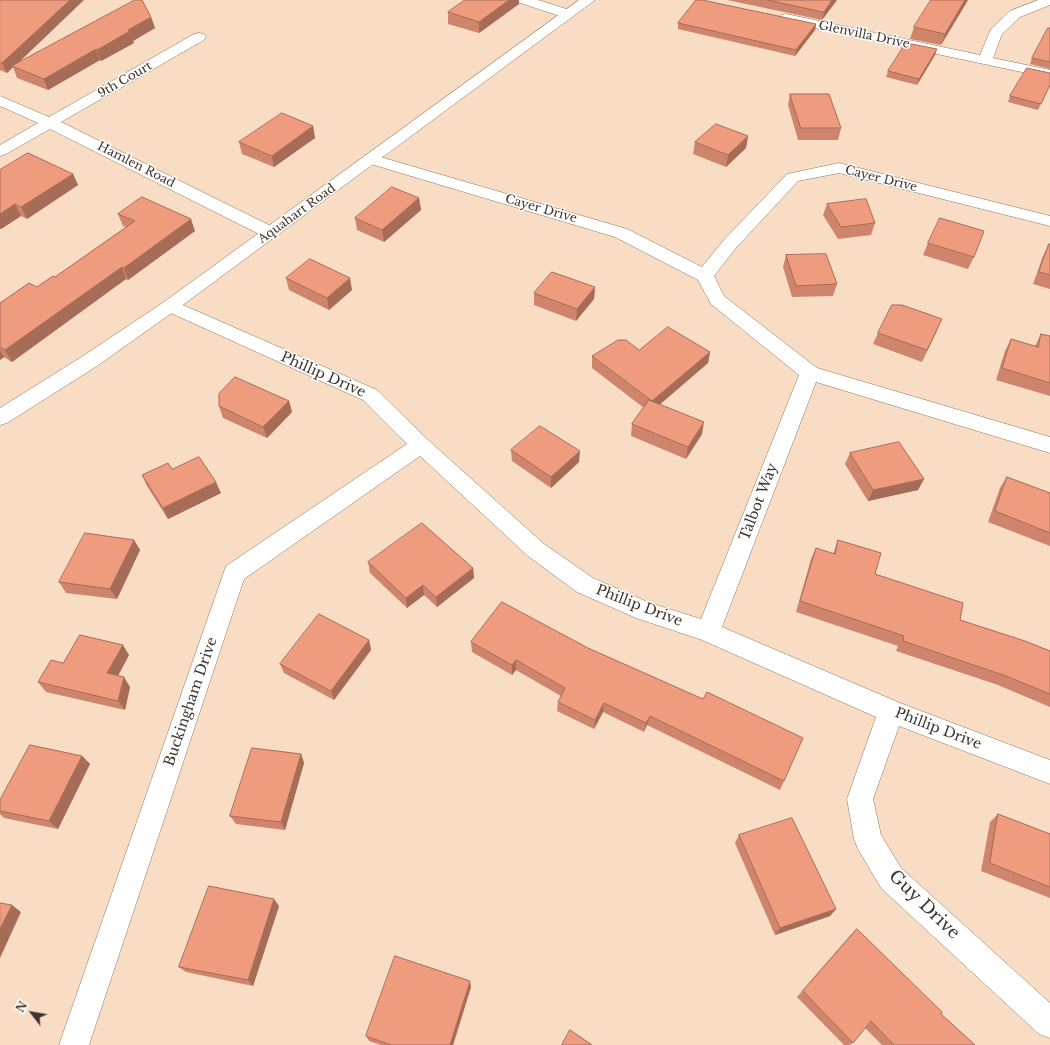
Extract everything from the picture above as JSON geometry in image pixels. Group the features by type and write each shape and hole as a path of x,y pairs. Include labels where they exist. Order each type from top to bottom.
{"street":[{"path":"525,0 568,14"},
{"name":"Aquahart Road","path":"0,418 90,362 170,306 588,0"},
{"path":"985,61 996,32 1015,14 1050,0"},
{"name":"Glenvilla Drive","path":"775,16 1050,74"},
{"name":"9th Court","path":"0,151 199,37"},
{"name":"Hamlen Road","path":"0,100 51,123 271,233"},
{"name":"Cayer Drive","path":"370,160 621,233 705,276 729,245 793,177 839,168 1050,221"},
{"path":"705,276 717,300 810,373 1050,445"},
{"name":"Phillip Drive","path":"170,306 370,395 421,445 536,550 585,585 644,611 708,632 890,711 1050,772"},
{"name":"Talbot Way","path":"708,632 810,373"},
{"name":"Buckingham Drive","path":"74,1045 234,573 421,445"},
{"name":"Guy Drive","path":"890,711 860,799 868,839 891,878 1050,1023"}],"building":[{"path":"0,0 70,0 2,63 0,62"},
{"path":"135,0 142,0 151,17 128,30 130,31 44,79 12,66"},
{"path":"465,0 509,0 479,22 448,12"},
{"path":"696,0 816,24 796,50 678,23"},
{"path":"768,0 832,0 824,12"},
{"path":"931,0 965,0 945,34 914,27"},
{"path":"1048,28 1050,28 1050,62 1032,58"},
{"path":"906,43 937,49 919,79 888,71"},
{"path":"1027,68 1050,73 1050,85 1041,104 1010,96"},
{"path":"790,94 829,94 841,128 801,128"},
{"path":"282,113 313,126 272,156 239,142"},
{"path":"716,124 748,136 728,155 695,142"},
{"path":"28,153 73,174 21,207 15,204 0,214 0,170"},
{"path":"392,187 419,198 382,230 355,218"},
{"path":"142,197 191,219 124,268 122,267 5,350 0,347 0,303 29,283 37,287 53,276 55,277 135,221 118,214"},
{"path":"866,199 875,223 841,227 827,204"},
{"path":"940,218 984,231 974,257 928,243"},
{"path":"1050,244 1050,275 1039,272"},
{"path":"826,254 837,284 796,286 786,255"},
{"path":"310,259 350,278 327,298 286,278"},
{"path":"552,272 595,287 577,309 534,293"},
{"path":"892,305 902,305 942,319 927,350 878,333"},
{"path":"668,327 710,352 652,401 592,356 618,340 626,340 639,350"},
{"path":"1041,334 1050,336 1050,383 1002,368 1011,339 1038,347"},
{"path":"235,377 289,401 263,427 219,406 219,394"},
{"path":"649,400 704,422 688,447 632,424"},
{"path":"540,426 580,451 551,477 511,450"},
{"path":"899,442 924,479 873,490 850,453"},
{"path":"199,457 216,482 163,508 142,475 168,463 172,469"},
{"path":"1007,477 1050,493 1050,533 995,511"},
{"path":"422,523 473,568 436,597 423,585 406,598 368,562"},
{"path":"85,533 134,540 110,589 59,582"},
{"path":"838,540 881,553 875,574 963,603 960,620 1025,641 1050,651 1050,694 1006,676 903,641 904,636 800,601 816,548 835,554"},
{"path":"502,602 588,648 703,699 707,692 803,738 784,781 650,716 646,723 604,703 595,720 558,702 565,688 516,660 512,665 471,642"},
{"path":"319,614 369,640 331,691 280,664"},
{"path":"80,635 123,645 107,673 124,677 118,701 38,682 51,660 63,663"},
{"path":"30,745 82,756 49,821 0,811 0,800"},
{"path":"252,748 301,754 281,822 230,816"},
{"path":"998,814 1050,834 1050,887 990,863"},
{"path":"792,818 836,909 780,928 739,835"},
{"path":"209,886 274,899 248,980 179,967"},
{"path":"0,903 12,905 0,929"},
{"path":"857,929 942,1012 941,1014 975,1045 894,1045 871,1021 853,1043 803,991"},
{"path":"395,956 470,981 450,1045 391,1045 366,1036"},
{"path":"570,1030 592,1045 562,1045"}]}
